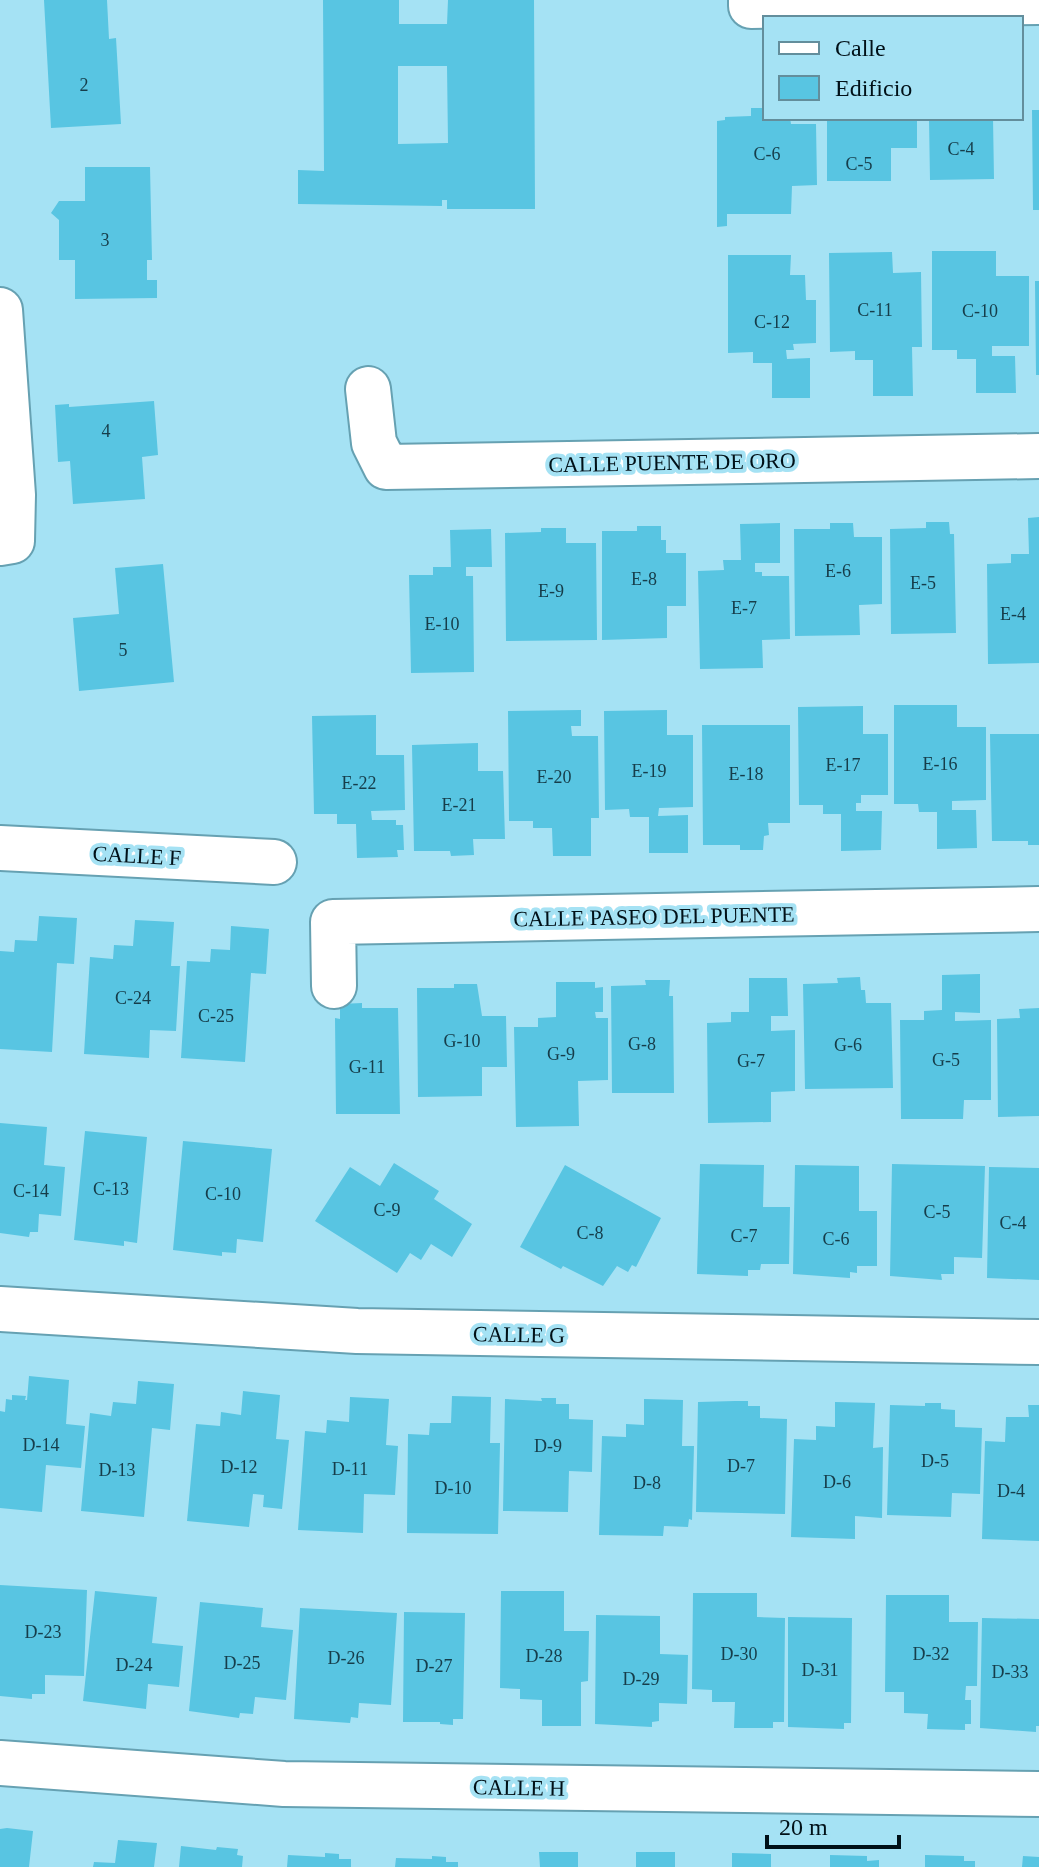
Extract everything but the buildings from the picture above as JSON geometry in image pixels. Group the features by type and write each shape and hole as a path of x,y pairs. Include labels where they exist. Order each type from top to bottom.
{"street":[{"path":"751,0 751,6 1039,2"},
{"path":"0,310 13,495 12,541 0,543"},
{"name":"CALLE PUENTE DE ORO","path":"368,389 374,443 386,467 1039,456"},
{"name":"CALLE F","path":"0,848 274,862"},
{"name":"CALLE PASEO DEL PUENTE","path":"334,986 333,922 1039,909"},
{"name":"CALLE G","path":"0,1309 357,1331 1039,1342"},
{"name":"CALLE H","path":"0,1763 284,1784 1039,1794"}]}
